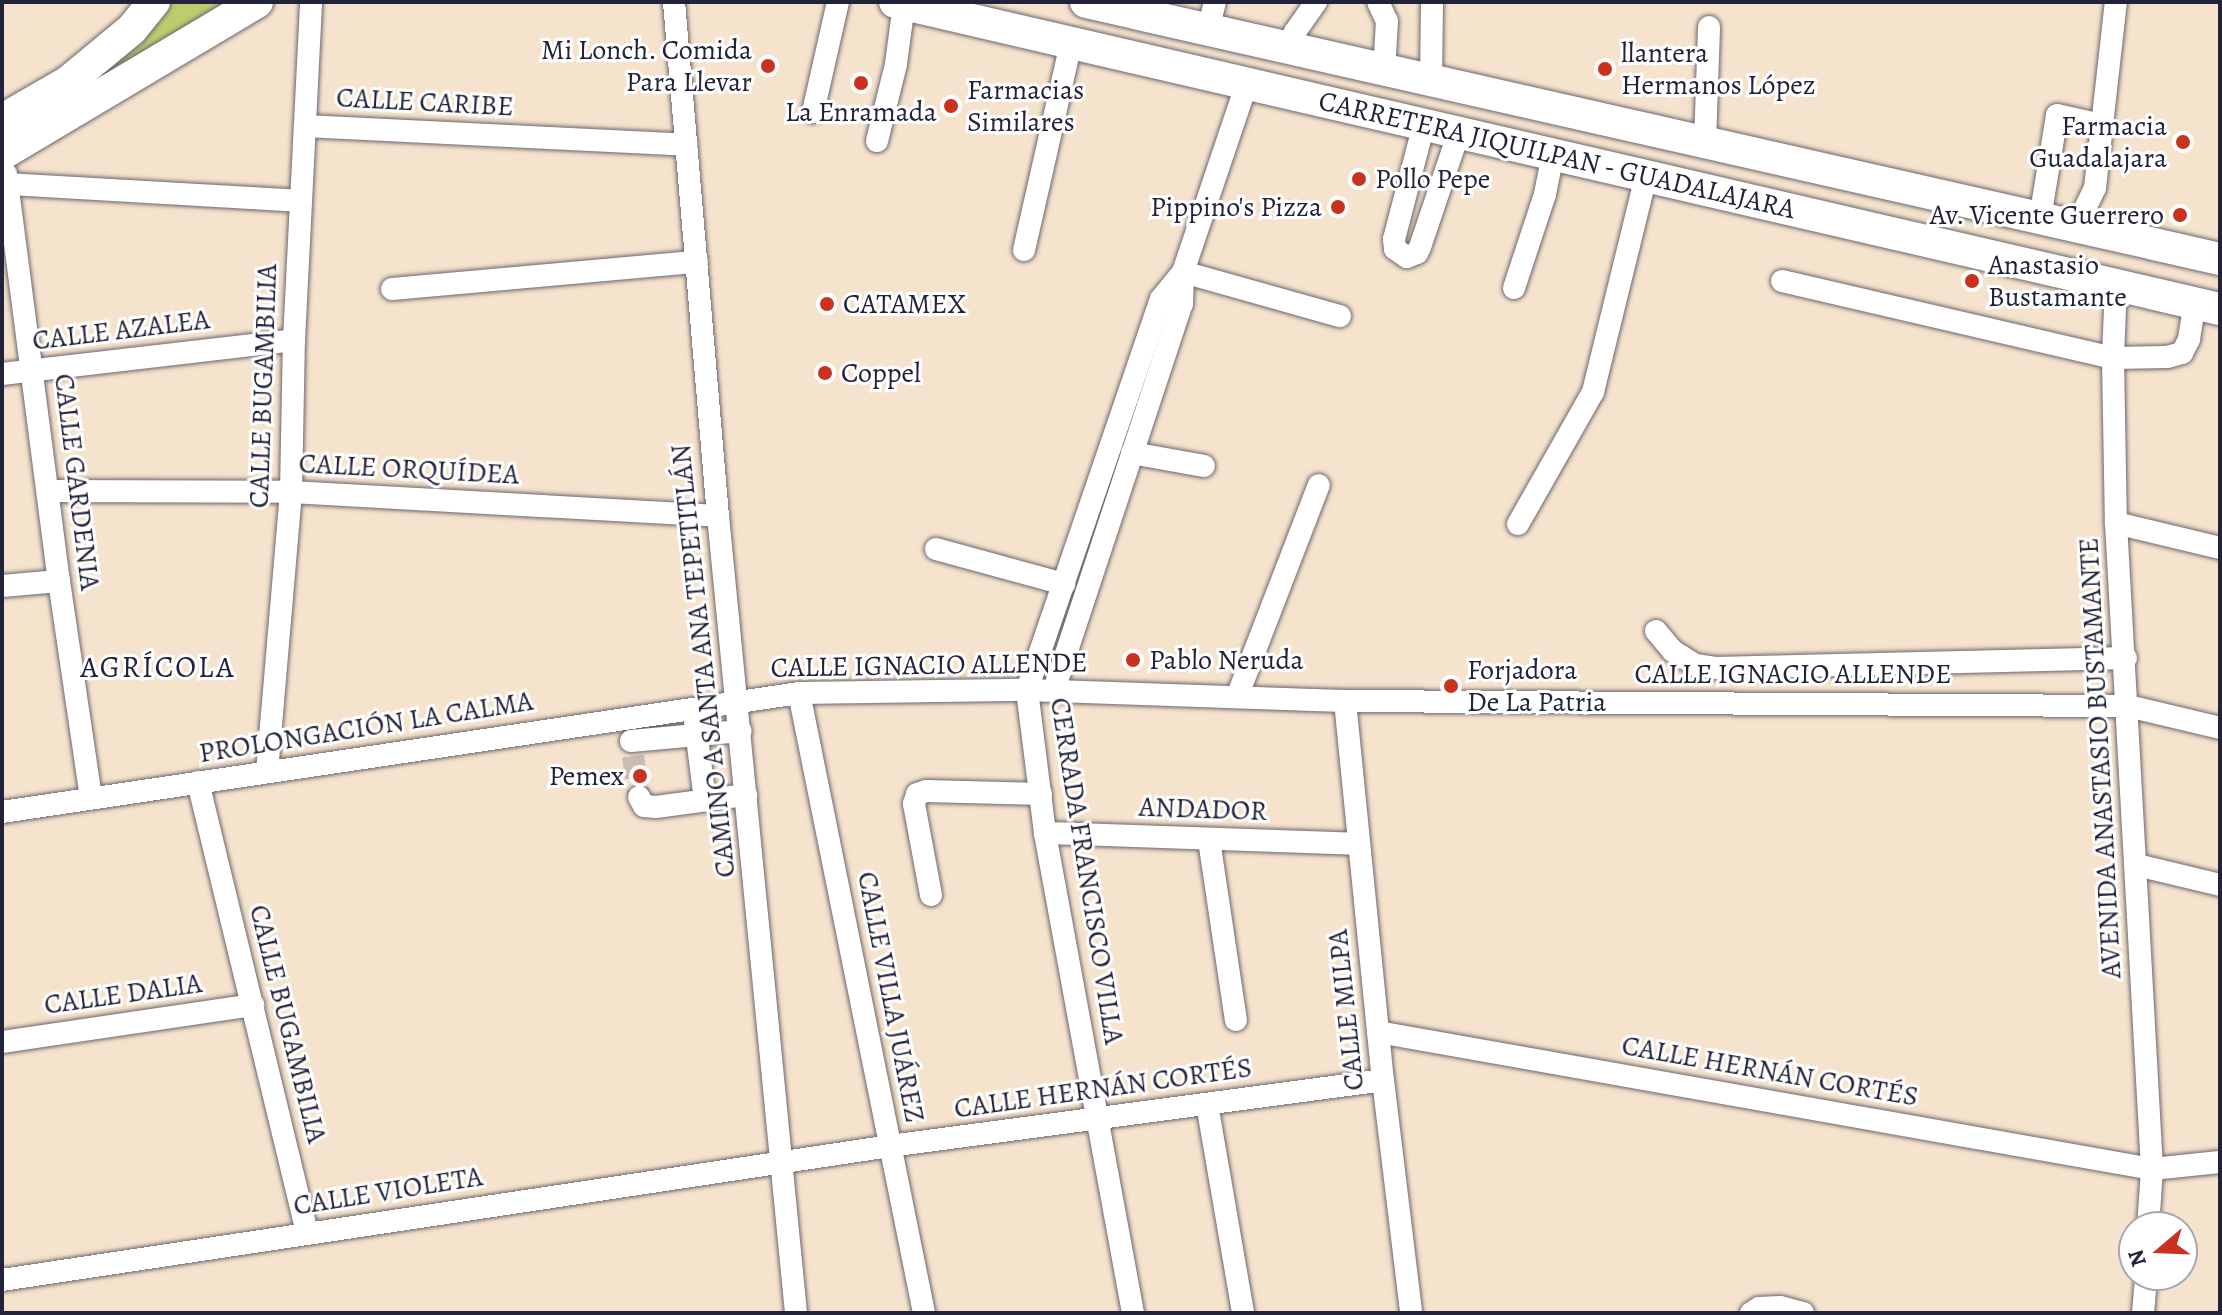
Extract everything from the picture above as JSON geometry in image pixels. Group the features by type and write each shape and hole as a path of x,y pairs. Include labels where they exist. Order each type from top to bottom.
{"highway":[{"path":"2,120 68,82 132,29 154,2"},
{"path":"5,172 55,123 257,2"},
{"name":"CARRETERA JIQUILPAN - GUADALAJARA","path":"1086,2 1212,16 1288,49 2220,259"},
{"name":"CARRETERA JIQUILPAN - GUADALAJARA","path":"900,3 2207,306"}],"street":[{"name":"CALLE BUGAMBILIA","path":"267,772 291,492 294,340 311,2"},
{"name":"CAMINO A SANTA ANA TEPETITLÁN","path":"674,2 718,516 739,701 796,1313"},
{"path":"813,112 838,2"},
{"path":"1288,49 1295,32 1316,2"},
{"path":"1378,2 1387,21 1384,71"},
{"path":"1431,82 1432,2"},
{"path":"2077,225 2095,188 2116,2"},
{"path":"877,141 896,64 900,3"},
{"path":"1705,143 1709,27"},
{"path":"1024,250 1071,43"},
{"name":"CERRADA FRANCISCO VILLA","path":"1054,690 1182,304 1183,272 1247,83"},
{"path":"2040,218 2057,115 2102,125"},
{"path":"1424,124 1394,239 1395,249 1407,257 1420,247 1459,132"},
{"name":"CALLE CARIBE","path":"305,126 687,145"},
{"path":"1514,288 1545,194 1553,154"},
{"path":"5,172 301,201"},
{"name":"CALLE GARDENIA","path":"5,172 91,798"},
{"path":"1518,524 1593,392 1646,176"},
{"path":"392,289 697,262"},
{"path":"1183,272 1340,316"},
{"name":"CERRADA FRANCISCO VILLA","path":"1133,1313 1045,833 1027,690 1161,299 1183,272"},
{"path":"1782,281 2113,358 2167,357 2182,353 2207,306"},
{"name":"AVENIDA ANASTASIO BUSTAMANTE","path":"2116,285 2113,358 2116,523 2126,658 2152,1169 2149,1211"},
{"name":"CALLE AZALEA","path":"2,374 294,340"},
{"path":"1132,453 1204,466"},
{"path":"1237,697 1319,485"},
{"name":"CALLE ORQUÍDEA","path":"48,491 291,492 718,516"},
{"path":"2116,523 2220,548"},
{"path":"936,549 1064,584"},
{"path":"2,586 59,581"},
{"path":"1656,631 1673,651 1695,665 1716,668 2126,658"},
{"name":"CALLE IGNACIO ALLENDE","path":"739,701 799,693 1054,690 1345,701 2128,706 2220,728"},
{"name":"CALLE VILLA JUÁREZ","path":"799,693 924,1313"},
{"name":"PROLONGACIÓN LA CALMA","path":"2,812 739,701"},
{"name":"CALLE MILPA","path":"1345,701 1383,1080 1411,1313"},
{"path":"694,708 705,800"},
{"path":"628,718 632,749 697,735 741,731"},
{"name":"CALLE BUGAMBILIA","path":"198,782 307,1233"},
{"path":"931,895 914,804 917,794 927,791 1041,794"},
{"path":"639,797 644,806 656,807 746,795"},
{"name":"ANDADOR","path":"1045,833 1359,844"},
{"path":"1209,840 1236,1020"},
{"path":"2137,865 2220,885"},
{"name":"CALLE DALIA","path":"2,1042 253,1005"},
{"name":"CALLE HERNÁN CORTÉS","path":"1378,1032 2152,1169 2220,1162"},
{"name":"CALLE HERNÁN CORTÉS","path":"783,1162 1383,1080"},
{"path":"1207,1104 1243,1313"},
{"name":"CALLE VIOLETA","path":"2,1280 783,1162"},
{"path":"2143,1313 2145,1291"},
{"path":"1751,1313 1759,1308 1780,1307 1803,1313"}],"green space":[{"path":"169,2 238,2 92,82"}],"tunnel":[{"path":"633,756 639,797"}],"place":[{"name":"Mi Lonch. Comida Para Llevar","path":"768,66"},
{"name":"llantera Hermanos López","path":"1605,69"},
{"name":"La Enramada","path":"861,83"},
{"name":"Farmacias Similares","path":"951,106"},
{"name":"Farmacia Guadalajara","path":"2183,142"},
{"name":"Pollo Pepe","path":"1359,179"},
{"name":"Pippino's Pizza","path":"1338,207"},
{"name":"Av. Vicente Guerrero","path":"2180,215"},
{"name":"Anastasio Bustamante","path":"1972,281"},
{"name":"CATAMEX","path":"827,304"},
{"name":"Coppel","path":"825,373"},
{"name":"Pablo Neruda","path":"1133,660"},
{"name":"Forjadora De La Patria","path":"1451,686"},
{"name":"Pemex","path":"640,776"}],"district":[{"name":"AGRÍCOLA","path":"158,667"}]}
